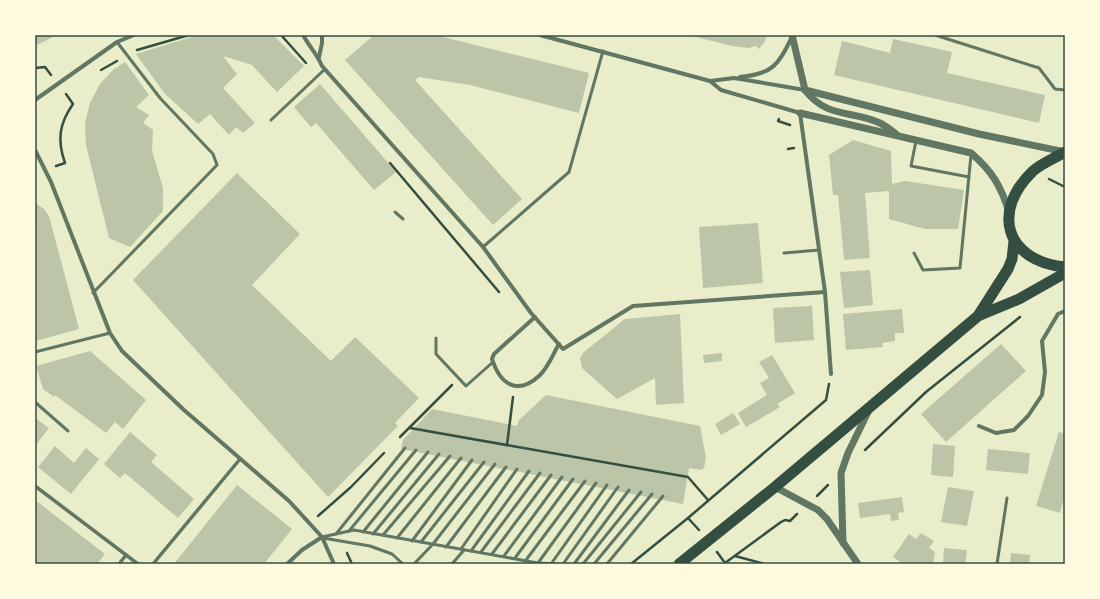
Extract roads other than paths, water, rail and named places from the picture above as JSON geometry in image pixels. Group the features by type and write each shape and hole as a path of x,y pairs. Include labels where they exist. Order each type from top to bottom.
{"highway":[{"path":"679,564 776,487 978,316 1008,269 1012,259 1014,242 1010,228 1009,214 1015,197 1023,182 1034,169 1065,152"},
{"path":"1014,242 1029,256 1040,262 1065,267"},
{"path":"978,316 1019,299 1065,273"}],"street":[{"path":"35,100 116,42 134,35"},
{"path":"303,35 308,45 319,57 325,69 483,247 531,313 563,349 633,306 826,292"},
{"path":"319,57 322,35"},
{"path":"540,35 710,80 765,73 774,67 784,52 792,35"},
{"path":"792,35 805,90 822,107 881,123 900,137"},
{"path":"734,78 805,90 979,134 1065,152"},
{"path":"710,80 721,90 800,113 971,153 986,165 999,184 1009,214"},
{"path":"800,113 826,292 831,374"},
{"path":"35,150 45,170 110,333 122,351 240,459 290,501 322,537 334,564"},
{"path":"978,426 996,433 1014,430 1028,416 1042,395 1045,372 1042,341 1058,314 1065,311"},
{"path":"535,317 494,354 492,359 501,378 514,387 528,383 539,376 559,344"},
{"path":"843,542 841,473 848,453 870,407"},
{"path":"153,564 240,459"},
{"path":"35,486 138,564"},
{"path":"776,487 818,510 827,519 858,564"},
{"path":"287,564 302,550 322,537"},
{"path":"119,564 126,555"}],"lane":[{"path":"935,35 1039,68 1055,89 1065,90"},
{"path":"93,293 217,165 213,154 160,98 116,42"},
{"path":"483,247 569,172 603,51"},
{"path":"271,120 325,69"},
{"path":"916,141 911,166 968,177"},
{"path":"914,253 923,270 960,268 971,153"},
{"path":"395,212 403,220"},
{"path":"784,253 819,250"},
{"path":"35,352 110,333"},
{"path":"436,338 436,354 466,386 493,362"},
{"path":"35,402 68,431"},
{"path":"336,534 405,448"},
{"path":"349,532 416,450"},
{"path":"363,532 428,452"},
{"path":"373,534 439,454"},
{"path":"383,536 450,456"},
{"path":"397,538 461,458"},
{"path":"412,541 472,460"},
{"path":"420,542 484,462"},
{"path":"414,564 432,544 495,464"},
{"path":"446,547 506,467"},
{"path":"452,564 517,469"},
{"path":"471,551 529,471"},
{"path":"482,552 540,473"},
{"path":"492,554 551,475"},
{"path":"504,556 562,477"},
{"path":"515,558 574,479"},
{"path":"526,560 585,481"},
{"path":"538,563 596,483"},
{"path":"551,564 607,485"},
{"path":"563,564 618,487"},
{"path":"574,564 629,490"},
{"path":"583,564 641,492"},
{"path":"594,564 652,494"},
{"path":"607,564 663,496"},
{"path":"997,564 1007,498"},
{"path":"322,537 349,532 363,532 538,563 558,564"},
{"path":"322,537 370,546 392,554 403,564"}]}
